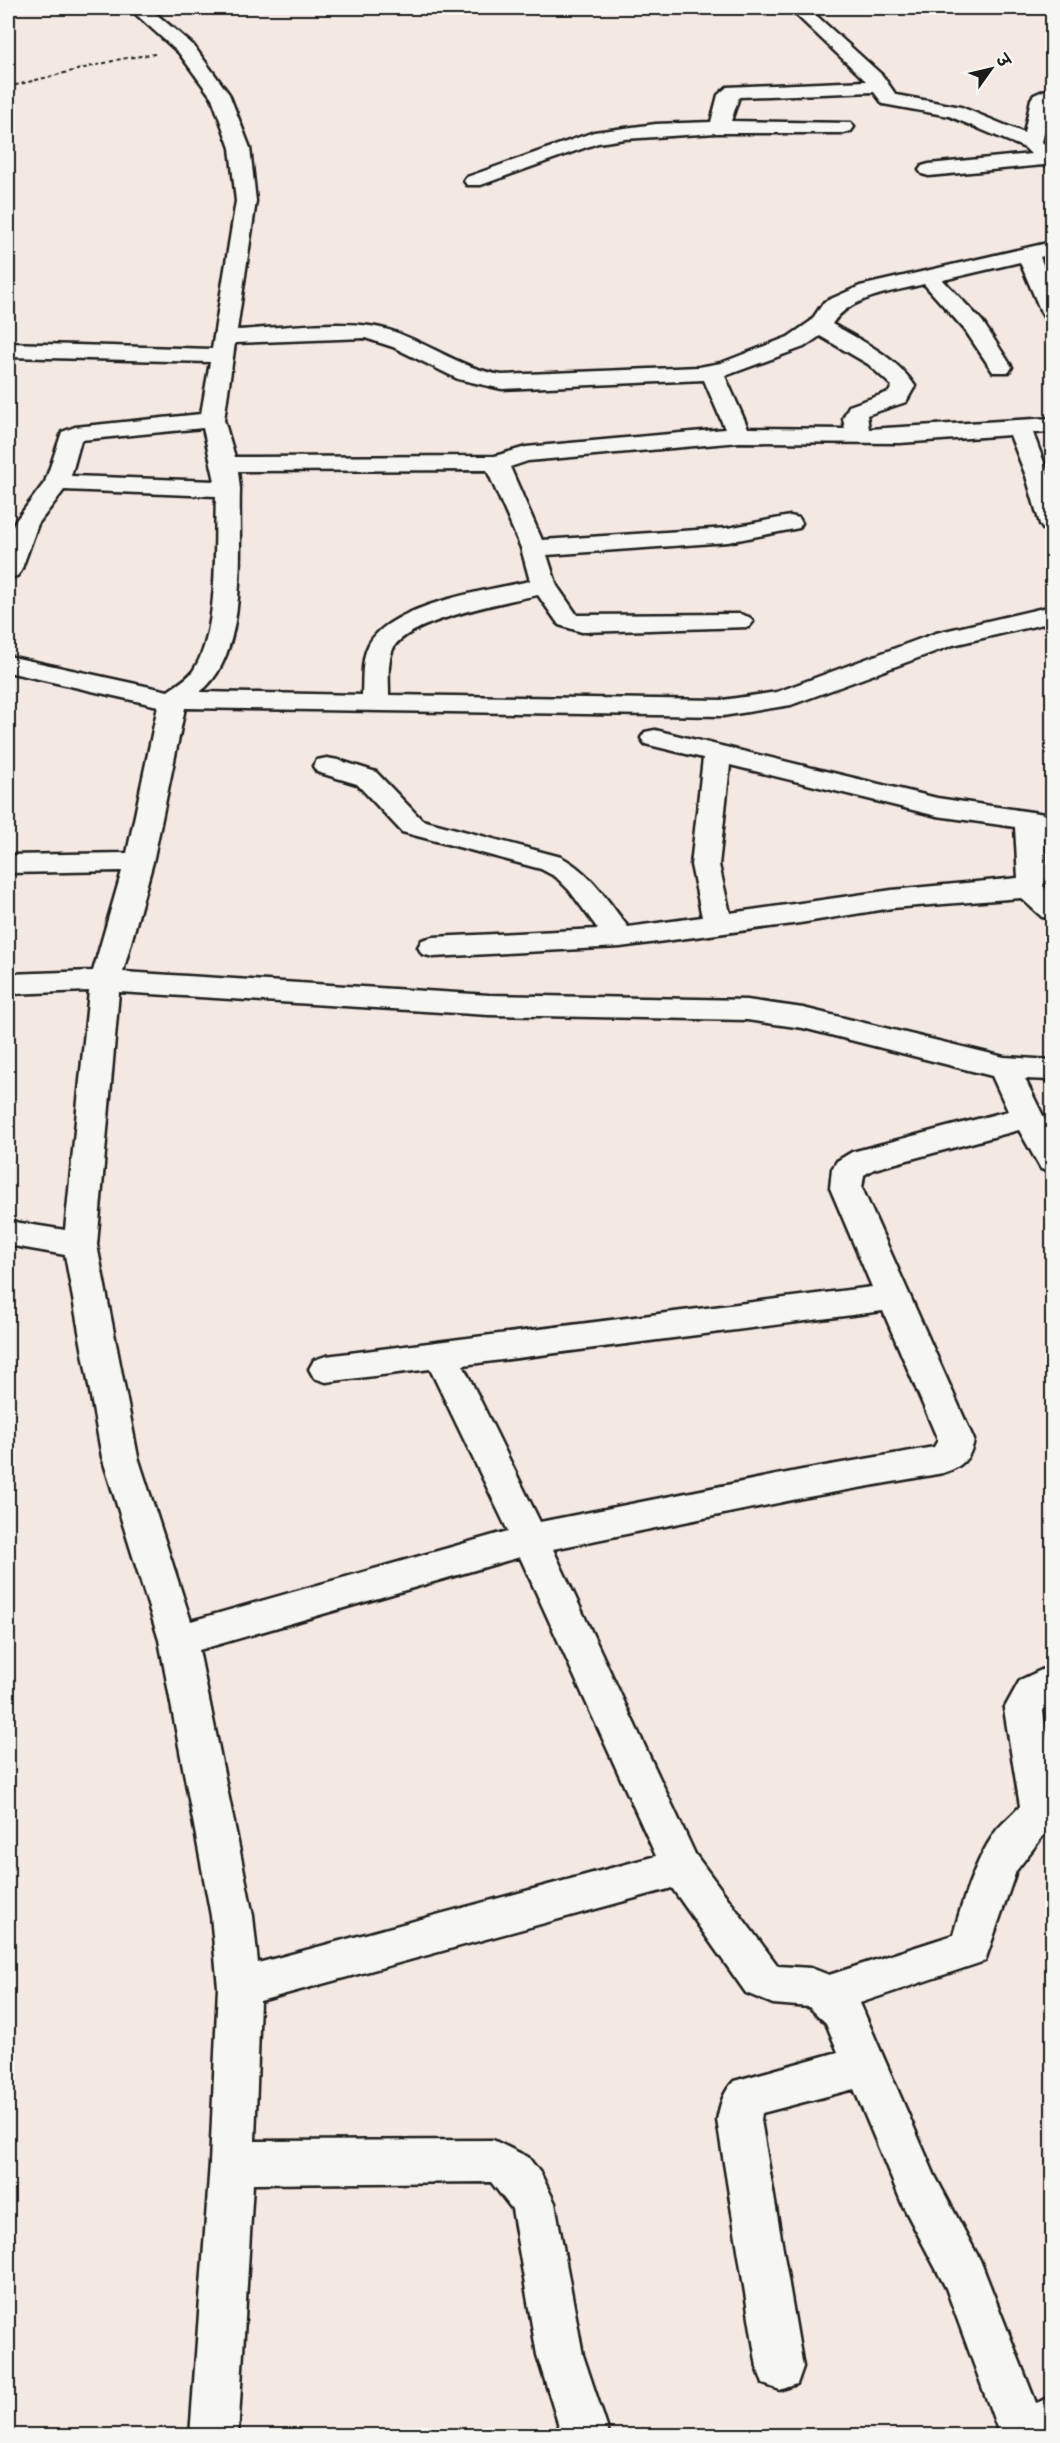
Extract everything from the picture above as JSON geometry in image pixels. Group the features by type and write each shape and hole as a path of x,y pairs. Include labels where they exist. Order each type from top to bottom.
{"street":[{"path":"138,8 186,49 222,98 240,148 246,201 212,420 225,464 228,489 223,628 214,657 202,678 173,700 139,862 105,981 80,1245 120,1457 178,1640 232,1916 239,1987 232,2163 214,2436"},
{"path":"798,8 879,86 890,100 954,111 1032,144 1051,160"},
{"path":"719,128 728,95 734,92 879,86"},
{"path":"832,87 852,148"},
{"path":"1032,144 1041,99 1053,93"},
{"path":"474,181 594,138 638,131 844,127"},
{"path":"929,170 1051,160"},
{"path":"8,350 224,346 366,331 386,335 461,374 480,380 502,382 712,372 796,342 819,326 832,307 846,298 1027,252 1053,248"},
{"path":"1027,252 1053,312"},
{"path":"928,276 974,326 1001,367"},
{"path":"819,326 861,350 904,386 898,397 858,411 855,418 858,435"},
{"path":"712,372 739,435"},
{"path":"57,483 70,437 75,434 212,420"},
{"path":"225,464 496,464 526,454 739,435 900,436 1053,425"},
{"path":"1019,429 1045,476 1053,524"},
{"path":"496,464 533,548 544,586 568,621 582,624 740,622"},
{"path":"8,572 26,523 29,501 57,483 228,489"},
{"path":"533,548 728,535 789,523"},
{"path":"375,703 380,646 390,635 444,610 544,586"},
{"path":"8,664 132,696 173,700 723,708 782,699 945,639 1053,614"},
{"path":"433,947 620,937 891,899 1010,891 1027,887 1033,876 1041,822 937,807 654,738"},
{"path":"717,754 705,865 718,925"},
{"path":"327,766 360,774 370,780 403,819 412,826 536,857 566,871 620,937"},
{"path":"8,864 139,862"},
{"path":"1027,887 1053,910"},
{"path":"8,984 105,981 489,1005 776,1012 1004,1068 1053,1070"},
{"path":"1004,1068 1027,1117 1053,1161"},
{"path":"178,1640 530,1539 802,1484 943,1459 954,1451 956,1440 846,1188 848,1169 863,1160 1027,1117"},
{"path":"8,1233 80,1245"},
{"path":"327,1370 894,1297"},
{"path":"441,1355 530,1539 681,1867 761,1979 772,1986 814,1986 830,1994 842,2010 919,2191 964,2276 1024,2435 1053,2420"},
{"path":"830,1994 970,1948 986,1895 1000,1863 1009,1846 1036,1818 1040,1807 1023,1709 1034,1692 1053,1681"},
{"path":"239,1987 681,1867"},
{"path":"780,2367 740,2120 742,2103 749,2096 867,2065"},
{"path":"232,2163 493,2161 506,2165 521,2181 533,2203 560,2355 586,2436"}],"path":[{"path":"8,87 122,59 186,49"}]}
